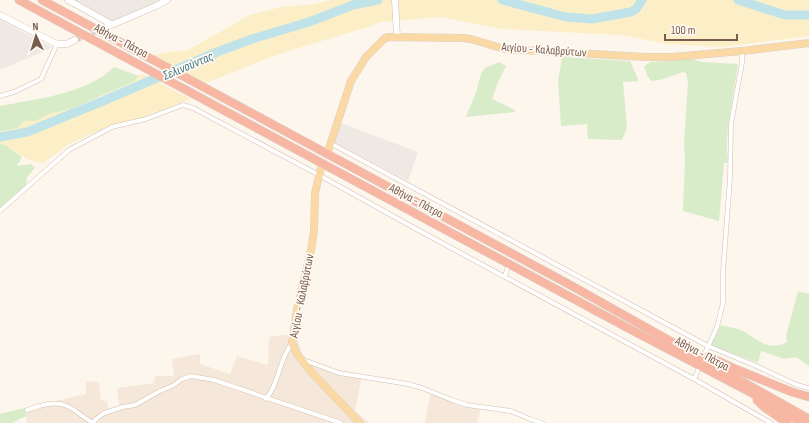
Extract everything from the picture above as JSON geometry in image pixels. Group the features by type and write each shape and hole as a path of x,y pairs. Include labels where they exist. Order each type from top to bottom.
{"highway":[{"name":"Αθήνα - Πάτρα","path":"19,0 750,392 802,423"},
{"name":"Αθήνα - Πάτρα","path":"42,0 565,282 809,419"},
{"path":"682,347 703,353 748,374 792,392 809,397"},
{"path":"750,392 764,407 787,423"}],"main road":[{"name":"Αιγίου - Καλαβρύτων","path":"328,151 351,81 366,57 385,38 397,36 462,38 471,39 504,49 646,57 672,57 742,51 809,43"},
{"name":"Αιγίου - Καλαβρύτων","path":"320,172 315,193 314,230 311,250 297,310 292,343 297,354 313,374 360,423"}],"street":[{"path":"68,0 111,24"},
{"path":"102,29 167,0"},
{"path":"395,0 397,36"},
{"path":"0,15 57,44 66,44 75,40"},
{"path":"0,96 14,92 41,79 57,44"},
{"path":"705,353 717,327 723,303 723,272 730,178 731,124 742,63 742,51"},
{"path":"0,211 69,150 112,127 146,119 183,105 193,108 320,172 418,230 694,378 771,423"},
{"path":"330,143 708,346 754,364 796,385 809,388"},
{"path":"509,249 511,240"},
{"path":"505,277 506,269"},
{"path":"266,399 276,382 281,364 292,343"},
{"path":"302,360 339,373 408,384 468,405 511,411 542,423"},
{"path":"694,378 698,370"},
{"path":"27,410 47,404 58,403 65,405 93,423 104,413 123,406 136,405 158,392 174,385 182,379 191,376 214,380 266,399 336,420 341,423"}],"shaded area":[{"path":"74,0 165,0 113,22"},
{"path":"0,20 52,47 0,70"},
{"path":"341,123 418,152 408,181 334,142"},
{"path":"291,335 298,341 303,356 314,363 362,376 355,411 369,423 27,423 25,408 86,394 86,381 99,382 101,400 107,401 108,410 119,406 117,388 154,383 155,376 174,376 172,359 200,354 200,364 230,374 237,356 268,365 269,337"},
{"path":"431,390 458,400 481,406 477,423 425,423"}],"green space":[{"path":"562,57 630,61 638,81 623,82 627,128 622,140 588,139 587,124 561,126 558,81"},
{"path":"693,59 702,62 738,64 728,126 728,163 724,163 719,221 683,211 685,157 684,142 688,82 686,73 683,72 660,80 651,81 644,66 651,62"},
{"path":"499,62 506,66 492,99 515,110 515,112 466,117 476,92 481,74 485,68"},
{"path":"114,67 139,76 133,82 71,109 49,114 36,121 25,121 18,128 0,132 0,106 45,98 76,89 90,84"},
{"path":"0,143 7,146 22,157 17,166 31,164 35,168 27,177 26,185 0,209"},
{"path":"798,291 809,294 809,366 796,357 784,359 761,351 758,363 710,345 721,325 743,331 764,344 775,346 787,342 786,336"},
{"path":"25,408 26,416 12,423 0,423 0,414"}],"sand":[{"path":"331,0 809,0 809,36 724,47 669,44 620,35 501,29 440,17 381,22 263,60 204,84 151,56 162,53 188,50 250,15 281,7 314,4"},
{"path":"142,74 191,99 143,117 115,124 89,135 67,145 44,163 25,158 0,143 0,132 18,128 25,121 36,121 49,114 71,109 96,99 133,82"}],"waterway":[{"name":"Σελινούντας","path":"0,137 27,132 217,52 252,39 309,22 353,5 378,0"},
{"name":"Σελινούντας","path":"502,0 566,17 592,19 631,12 636,9 642,0"},
{"name":"Σελινούντας","path":"738,0 785,15 809,15"}],"tunnel":[{"path":"75,40 101,29"}]}
